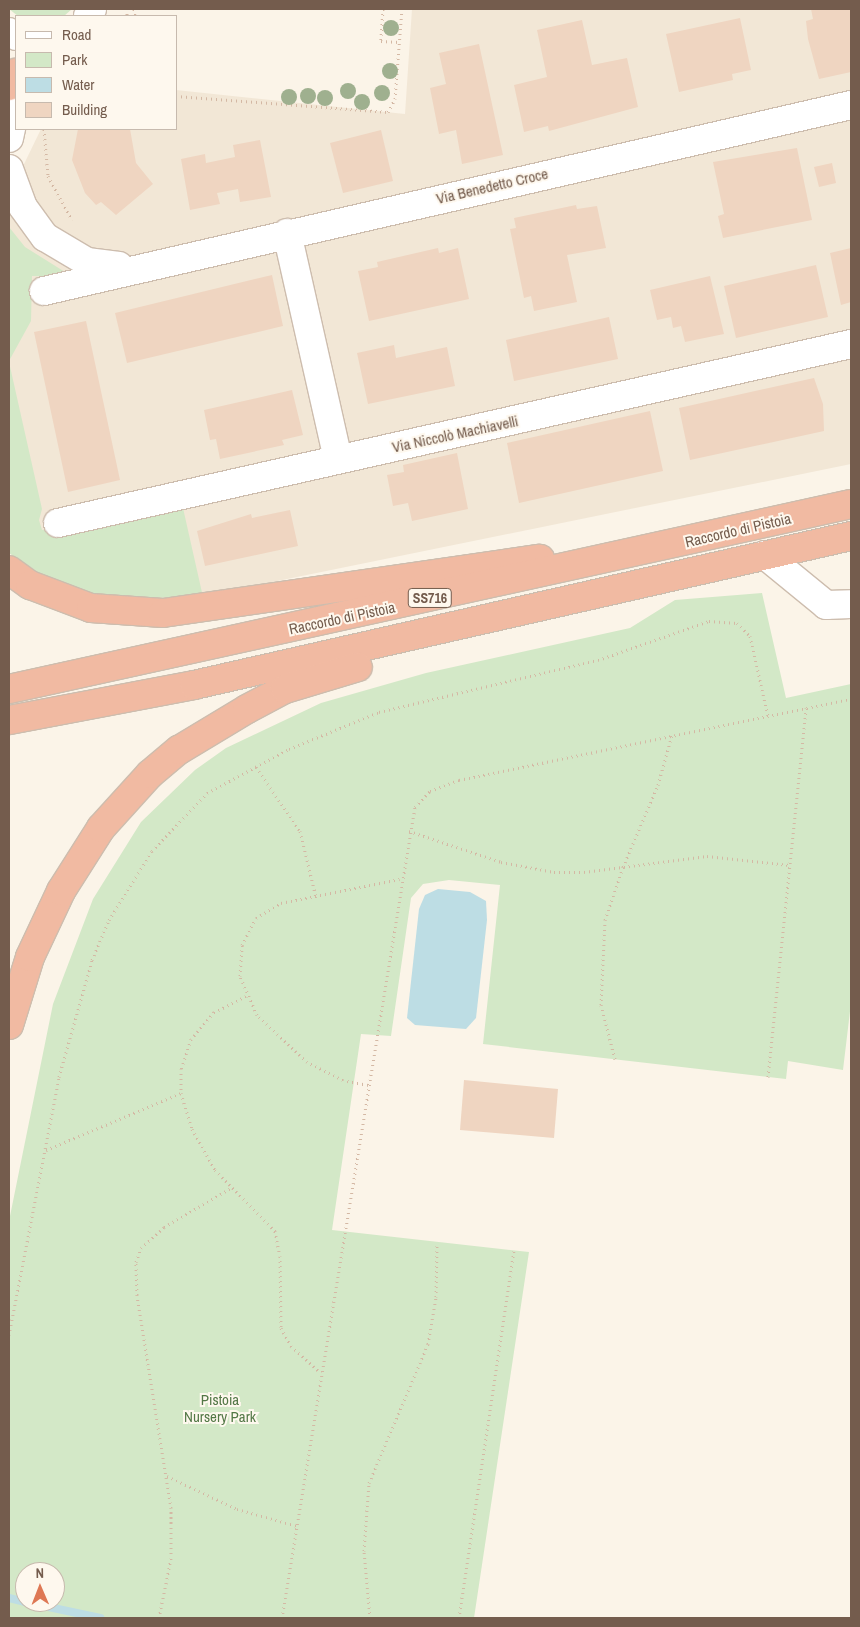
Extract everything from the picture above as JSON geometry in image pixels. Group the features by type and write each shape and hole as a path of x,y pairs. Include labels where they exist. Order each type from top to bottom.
{"highway":[{"path":"9,86 15,75"},
{"name":"Raccordo di Pistoia","path":"9,689 851,504"},
{"name":"Raccordo di Pistoia","path":"9,720 194,685 479,622 851,536"},
{"path":"9,570 30,585 91,608 163,613 471,567 671,545"},
{"path":"9,1025 30,957 61,891 100,828 150,774 214,728 285,689 406,655 479,622"}],"street":[{"name":"Via Benedetto Croce","path":"44,291 133,267 851,105"},
{"path":"9,138 15,110"},
{"name":"Via Benedetto Croce","path":"9,169 34,224 59,248 87,262 133,267"},
{"path":"287,233 338,459"},
{"name":"Via Niccolò Machiavelli","path":"58,523 851,344"},
{"path":"765,555 826,605 851,604"}],"path":[{"path":"383,9 381,42 399,42"},
{"path":"178,96 383,114 394,105 402,9"},
{"path":"44,130 48,176 61,206 78,226"},
{"path":"9,1334 46,1150 77,1011 109,920 152,851 180,817 207,793 256,767 379,712 598,660 709,621 737,623 750,636 768,716"},
{"path":"282,1618 400,879 409,831 421,797 441,785 672,735 851,699"},
{"path":"768,1077 806,708"},
{"path":"615,1059 601,1004 600,978 606,920 623,867 658,785 672,735"},
{"path":"256,767 300,831 316,896"},
{"path":"409,831 520,867 584,872 707,856 790,865"},
{"path":"368,1085 326,1073 292,1052 257,1015 246,996 240,960 247,930 267,910 316,896 400,879"},
{"path":"246,996 214,1012 192,1039 181,1069 181,1093 204,1153 231,1188 275,1230 280,1256 281,1328 297,1352 322,1373"},
{"path":"46,1150 181,1093"},
{"path":"159,1618 172,1558 167,1476 137,1295 136,1262 141,1248 164,1227 231,1188"},
{"path":"370,1618 364,1551 369,1483 428,1344 436,1297 437,1243"},
{"path":"459,1618 514,1251"},
{"path":"167,1476 237,1510 297,1526"}],"shaded area":[{"path":"412,9 851,9 851,464 184,600 53,582 24,565 9,553 9,195 41,130 178,130 178,90 405,114"}],"green space":[{"path":"9,9 72,9 65,15 17,15"},
{"path":"9,227 25,247 65,272 64,277 32,276 31,321 9,361"},
{"path":"9,362 42,509 39,520 42,530 183,508 203,597 102,599 53,582 9,553"},
{"name":"Pistoia Nursery Park","path":"762,593 786,698 851,684 851,1003 843,1070 788,1061 786,1079 483,1044 500,885 449,880 423,884 411,898 391,1036 361,1034 332,1230 529,1252 474,1618 9,1618 9,1221 53,1004 93,899 141,822 195,770 226,748 321,703 426,673 630,628 675,600"}],"water":[{"path":"438,889 470,892 486,901 487,920 476,1018 466,1029 415,1025 407,1018 419,909 425,895"}],"building":[{"path":"811,9 851,9 851,72 819,79 808,39 806,21 813,19"},
{"path":"740,18 751,70 732,74 733,80 679,92 666,34"},
{"path":"582,20 592,65 627,58 638,107 549,131 548,126 524,132 514,85 547,77 537,30"},
{"path":"479,44 503,155 462,164 456,130 439,134 430,88 446,84 439,53"},
{"path":"78,130 130,130 136,163 153,184 116,215 101,202 96,205 85,193 72,160"},
{"path":"381,130 393,181 343,193 330,143"},
{"path":"260,140 271,197 240,202 238,189 217,193 220,204 190,210 181,159 205,154 206,163 235,157 233,145"},
{"path":"797,148 812,220 723,238 718,216 724,214 713,162"},
{"path":"832,163 836,183 819,187 814,167"},
{"path":"576,205 577,209 597,206 606,248 567,255 577,302 534,311 531,296 524,298 510,229 516,228 514,218"},
{"path":"438,248 439,253 458,248 469,299 369,321 358,271 378,267 377,262"},
{"path":"851,248 851,302 841,305 830,253"},
{"path":"816,265 828,317 736,338 724,286"},
{"path":"272,275 283,326 127,363 115,313"},
{"path":"710,276 724,334 685,342 681,326 673,328 671,317 657,320 650,290"},
{"path":"609,317 618,359 514,381 506,340"},
{"path":"86,321 120,480 68,492 34,332"},
{"path":"394,345 396,358 447,347 455,386 368,404 357,353"},
{"path":"814,378 823,404 824,431 690,460 679,408"},
{"path":"292,390 303,435 282,440 284,445 220,459 216,439 210,440 204,410"},
{"path":"650,411 663,471 519,503 507,443"},
{"path":"457,453 468,509 412,521 408,503 393,506 387,475 404,472 403,465"},
{"path":"290,510 298,546 205,566 197,531 251,514 252,518"},
{"path":"464,1080 558,1089 554,1138 460,1130"}],"waterway":[{"path":"9,1598 15,1600"},
{"path":"65,1611 100,1618"}]}
